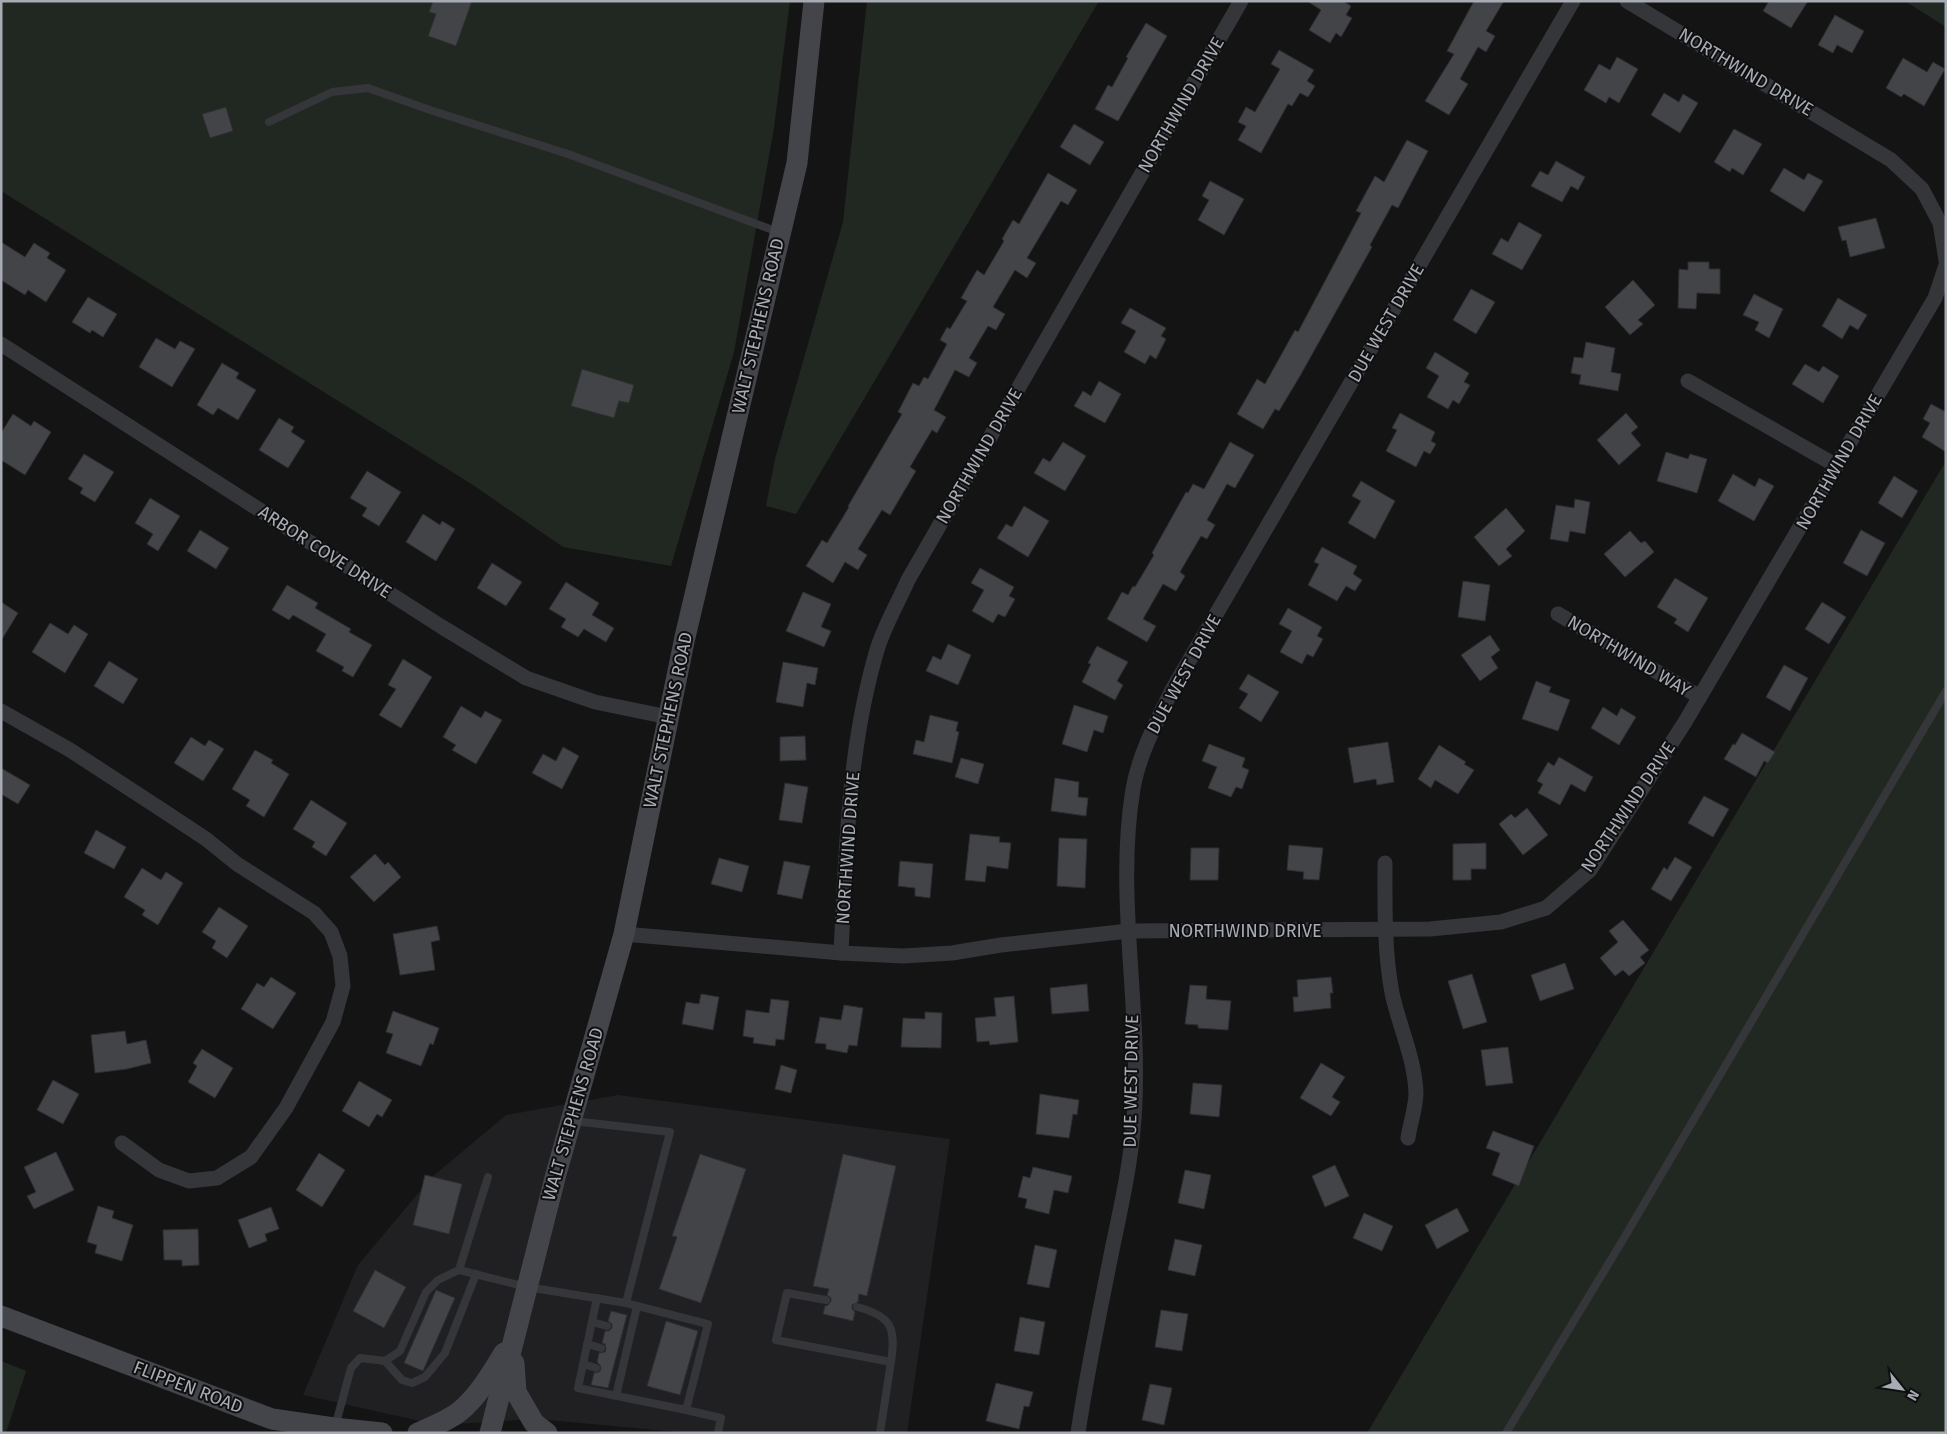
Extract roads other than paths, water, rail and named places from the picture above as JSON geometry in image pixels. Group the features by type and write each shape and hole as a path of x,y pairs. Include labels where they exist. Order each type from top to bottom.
{"street":[{"name":"WALT STEPHENS ROAD","path":"490,1433 513,1338 571,1121 624,934 685,637 796,163 814,1"},
{"name":"NORTHWIND DRIVE","path":"841,953 848,818 862,707 878,648 908,580 1241,1"},
{"name":"DUE WEST DRIVE","path":"1078,1433 1087,1374 1127,1176 1134,1118 1135,1042 1126,863 1133,788 1150,736 1172,690 1573,1"},
{"name":"NORTHWIND DRIVE","path":"1627,1 1891,160 1939,206 1946,260"},
{"name":"NORTHWIND DRIVE","path":"624,934 841,953 903,956 952,953 1000,945 1129,931 1430,930 1501,922 1546,908 1590,870 1700,697 1936,298 1946,265"},
{"name":"ARBOR COVE DRIVE","path":"1,344 434,622 526,678 595,702 668,717"},
{"path":"1688,381 1837,466"},
{"name":"NORTHWIND WAY","path":"1558,614 1700,697"},
{"path":"1,710 70,750 206,839 238,864 314,913 331,932 340,956 342,986 333,1022 286,1108 251,1156 217,1178 189,1181 159,1170 122,1143"},
{"path":"1385,863 1385,930 1392,991 1400,1027 1412,1063 1416,1094 1408,1138"},
{"name":"FLIPPEN ROAD","path":"1,1316 272,1419 382,1433"},
{"path":"418,1433 445,1421 474,1398 513,1338"},
{"path":"513,1338 516,1392 534,1423 547,1433"}],"lane":[{"path":"268,122 332,92 368,88 568,154 780,233"},
{"path":"1506,1433 1621,1243 1946,691"},
{"path":"571,1121 670,1132 626,1303"},
{"path":"459,1270 488,1177"},
{"path":"385,1361 400,1350 426,1292 438,1280 459,1270 527,1287 626,1303 708,1324 686,1410"},
{"path":"334,1428 351,1368 360,1358 385,1361 402,1380 412,1383 425,1377 445,1353 476,1274"},
{"path":"826,1300 787,1293 776,1340 891,1362"},
{"path":"597,1298 578,1388 720,1418 718,1433"},
{"path":"616,1396 621,1374 622,1353 627,1332 637,1306"},
{"path":"857,1307 871,1311 888,1324 893,1332 894,1340 880,1433"},
{"path":"592,1322 607,1326"},
{"path":"587,1344 601,1348"},
{"path":"583,1364 596,1368"},
{"path":"612,1372 621,1374"}]}
